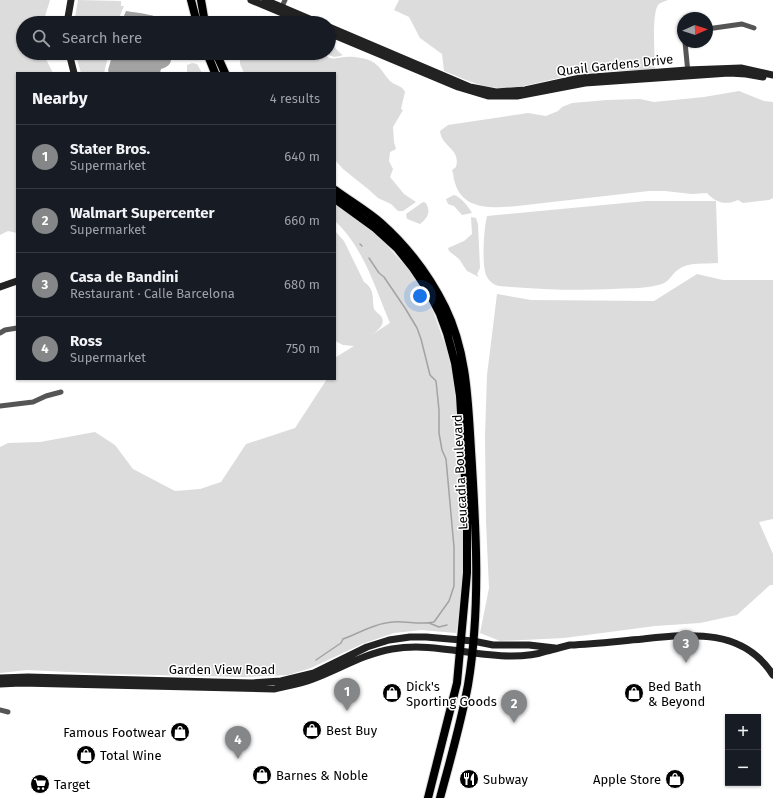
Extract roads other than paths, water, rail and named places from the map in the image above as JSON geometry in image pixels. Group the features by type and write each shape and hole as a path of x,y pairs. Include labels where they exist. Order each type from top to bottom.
{"main road":[{"path":"68,16 71,0"},
{"path":"191,0 195,16"},
{"path":"201,0 204,16"},
{"path":"251,0 299,16"},
{"path":"265,0 293,16"},
{"name":"Quail Gardens Drive","path":"336,30 470,87 496,92 525,90 580,78 688,73 738,73 773,80"},
{"name":"Quail Gardens Drive","path":"336,36 452,85 488,96 517,96 585,83 741,68 773,75"},
{"path":"70,60 74,72"},
{"path":"210,60 215,72"},
{"path":"219,60 225,72"},
{"name":"Leucadia Boulevard","path":"336,191 380,222 402,243 418,263 433,285 445,308 463,361 468,395 478,573 468,685 458,733 440,798"},
{"name":"Leucadia Boulevard","path":"336,200 375,228 397,248 413,268 427,289 447,333 456,363 460,396 467,512 467,573 457,683 428,798"},
{"path":"0,287 16,281"},
{"name":"Garden View Road","path":"0,684 21,683 274,688 307,681 363,657 391,649 435,647 499,655 523,655 547,652 555,648 570,645 690,634 715,636 740,645 757,657 773,675"},
{"name":"Garden View Road","path":"0,678 28,677 252,683 281,681 314,673 367,647 389,640 410,637 473,641 493,645 529,645 555,648"}],"street":[{"path":"281,10 285,0"},
{"path":"713,28 742,24 754,28"},
{"path":"686,48 688,73"},
{"path":"0,333 5,330 16,328"},
{"path":"0,406 32,402 61,392"},
{"path":"0,710 8,712"}],"waterway":[{"path":"316,660 341,643 343,639 374,626 393,622 434,622 449,601 454,586 454,547 446,459 442,450 439,433 439,410 436,381 430,375 417,328 384,277 379,273 369,258"},
{"path":"429,623 439,627 447,625"}],"place":[{"name":"Casa de Bandini","path":"686,663"},
{"name":"Dick's Sporting Goods","path":"392,693"},
{"name":"Bed Bath & Beyond","path":"634,693"},
{"name":"Stater Bros.","path":"347,711"},
{"name":"Walmart Supercenter","path":"514,723"},
{"name":"Best Buy","path":"312,730"},
{"name":"Famous Footwear","path":"180,732"},
{"name":"Total Wine","path":"86,755"},
{"name":"Ross","path":"238,759"},
{"name":"Barnes & Noble","path":"262,775"},
{"name":"Subway","path":"469,779"},
{"name":"Apple Store","path":"675,779"},
{"name":"Target","path":"40,784"}]}
